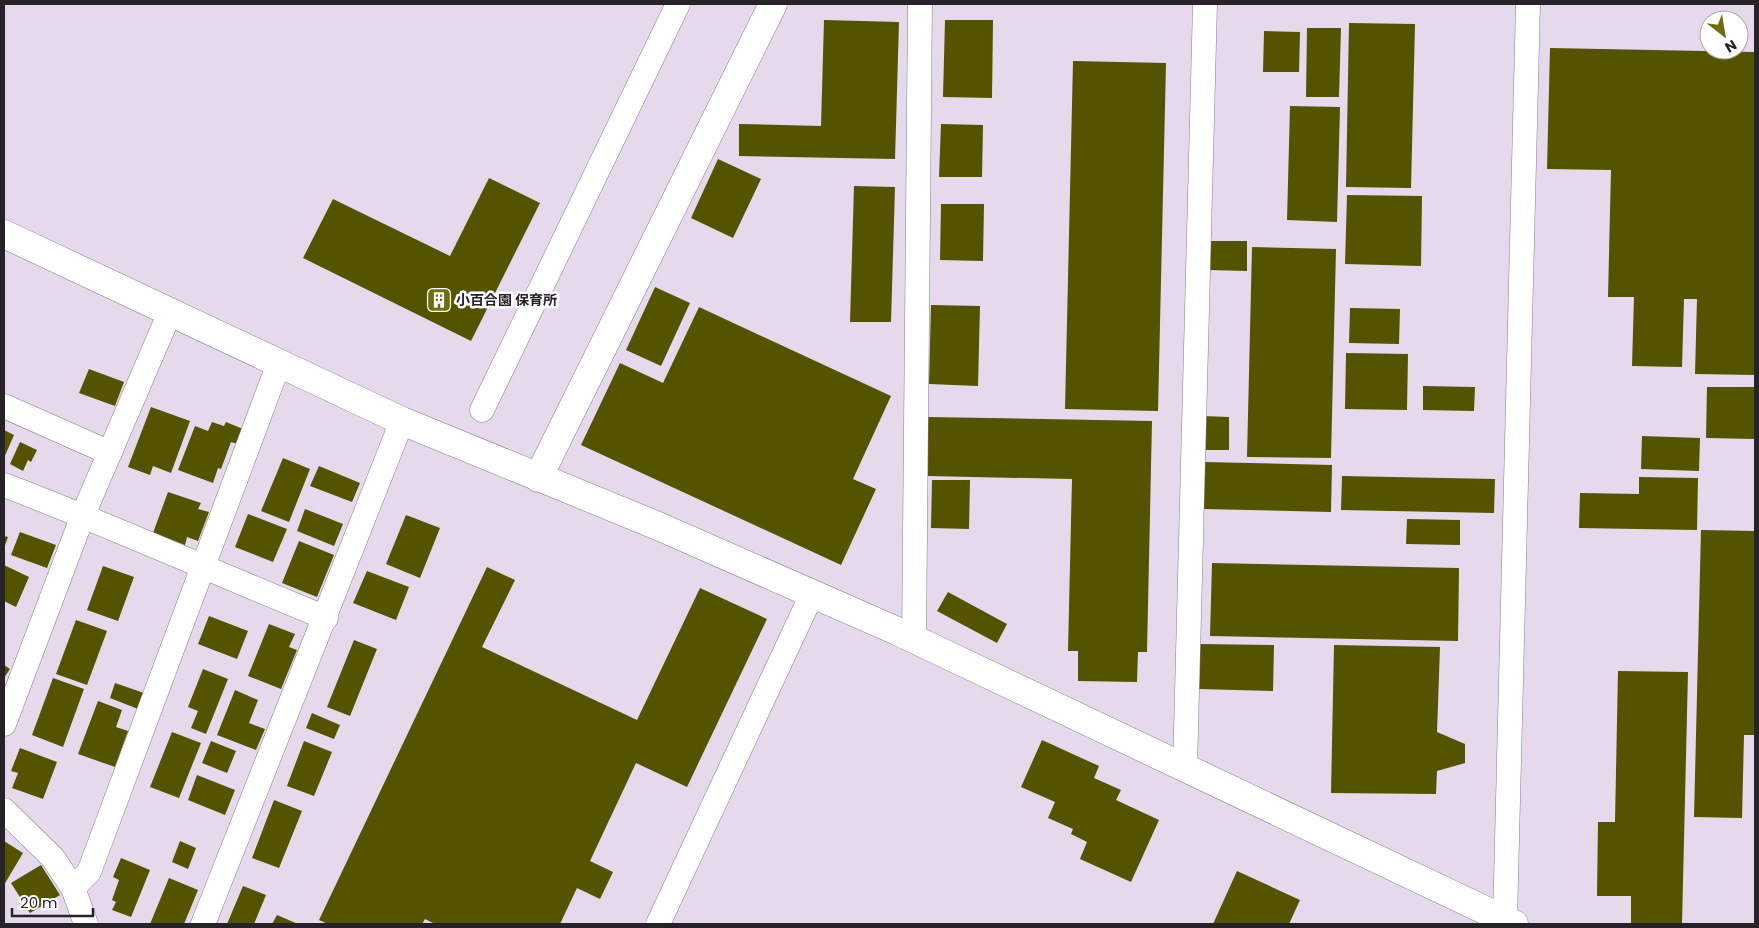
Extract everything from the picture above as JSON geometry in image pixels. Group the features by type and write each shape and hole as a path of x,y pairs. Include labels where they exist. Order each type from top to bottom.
{"street":[{"path":"482,410 678,4"},
{"path":"538,478 773,4"},
{"path":"914,639 920,4"},
{"path":"1185,768 1206,4"},
{"path":"4,234 402,421 658,526 914,639 1509,922 1528,4"},
{"path":"4,724 83,515 170,312"},
{"path":"73,888 89,872 279,363"},
{"path":"4,406 110,453"},
{"path":"203,924 326,618 402,421"},
{"path":"4,485 83,515 203,568 326,618"},
{"path":"658,924 812,594"},
{"path":"4,810 53,858 73,888 86,924"}],"building":[{"path":"824,20 899,22 895,159 739,156 739,124 821,126"},
{"path":"945,20 993,20 992,98 943,97"},
{"path":"1349,23 1415,24 1411,188 1346,187"},
{"path":"1307,28 1341,28 1339,97 1306,97"},
{"path":"1264,31 1300,32 1299,72 1263,72"},
{"path":"1550,48 1699,51 1699,60 1749,60 1749,52 1755,52 1755,375 1695,374 1697,299 1684,299 1682,367 1632,366 1634,297 1608,297 1611,170 1547,169"},
{"path":"1073,61 1166,63 1158,411 1065,409"},
{"path":"1290,106 1340,107 1337,222 1287,220"},
{"path":"941,124 983,125 982,177 939,177"},
{"path":"718,159 761,179 733,238 691,218"},
{"name":"小百合園 保育所","path":"489,178 540,203 471,341 303,258 333,199 450,256"},
{"path":"854,186 895,187 891,322 850,322"},
{"path":"1347,195 1422,196 1421,266 1345,264"},
{"path":"941,204 984,204 983,261 940,260"},
{"path":"1209,241 1247,241 1247,271 1209,270"},
{"path":"1252,247 1336,249 1331,458 1247,457"},
{"path":"655,287 690,303 661,366 626,350"},
{"path":"931,305 980,306 978,386 929,384"},
{"path":"699,307 891,396 853,479 876,489 841,565 581,445 620,363 663,383"},
{"path":"1350,308 1400,309 1399,344 1349,343"},
{"path":"1346,353 1408,354 1407,410 1345,409"},
{"path":"89,369 124,382 115,406 79,393"},
{"path":"1423,386 1475,387 1474,411 1423,410"},
{"path":"1707,387 1755,387 1755,439 1706,438"},
{"path":"151,407 190,421 171,473 153,466 150,475 128,467"},
{"path":"1202,416 1229,417 1229,450 1202,450"},
{"path":"928,417 1152,421 1147,652 1138,652 1137,682 1078,681 1078,651 1068,651 1072,479 927,476"},
{"path":"212,422 224,426 226,422 243,429 238,444 231,442 221,469 218,468 213,483 178,470 195,426 208,431"},
{"path":"4,430 14,435 4,458"},
{"path":"1642,436 1700,438 1699,471 1641,469"},
{"path":"20,442 37,450 31,462 28,460 23,471 10,464"},
{"path":"283,458 310,469 289,522 261,511"},
{"path":"1204,462 1332,465 1331,512 1203,509"},
{"path":"319,466 360,483 352,502 310,486"},
{"path":"1342,476 1495,479 1494,513 1341,510"},
{"path":"1639,477 1698,478 1697,530 1579,528 1580,493 1639,494"},
{"path":"932,480 970,480 969,529 931,528"},
{"path":"168,492 201,503 198,509 209,512 198,541 187,537 185,545 153,533"},
{"path":"305,509 343,524 334,546 297,531"},
{"path":"248,514 287,529 273,562 235,547"},
{"path":"406,515 440,528 420,578 386,564"},
{"path":"1407,519 1460,520 1460,545 1406,544"},
{"path":"1701,530 1755,531 1755,735 1744,735 1742,818 1694,817"},
{"path":"20,532 56,545 47,568 11,555"},
{"path":"4,536 8,537 4,548"},
{"path":"299,541 334,555 317,597 282,583"},
{"path":"1212,563 1459,568 1458,641 1210,636"},
{"path":"4,565 29,577 16,607 4,601"},
{"path":"103,566 134,577 118,621 87,610"},
{"path":"487,567 515,580 482,647 637,720 700,588 767,619 687,787 636,763 590,861 613,872 600,899 577,888 560,924 435,924 425,919 422,924 328,924 319,920"},
{"path":"367,571 409,587 396,620 353,603"},
{"path":"948,592 1007,624 997,643 937,611"},
{"path":"209,616 248,631 237,659 198,644"},
{"path":"76,620 107,631 87,685 56,674"},
{"path":"269,624 295,634 289,647 297,650 281,689 248,676"},
{"path":"354,640 377,649 350,716 327,707"},
{"path":"1200,644 1274,645 1273,691 1199,689"},
{"path":"1334,645 1440,647 1437,732 1465,744 1465,763 1437,771 1436,794 1331,793"},
{"path":"4,665 10,669 4,678"},
{"path":"203,669 228,679 206,734 191,728 198,711 188,707"},
{"path":"1618,671 1688,672 1682,924 1631,924 1631,896 1597,896 1598,822 1615,822"},
{"path":"53,678 84,689 63,747 32,735"},
{"path":"115,683 144,693 138,709 110,698"},
{"path":"235,690 258,700 249,723 265,729 256,750 217,735"},
{"path":"98,701 122,710 116,727 128,731 115,767 78,754"},
{"path":"312,713 340,725 334,739 306,728"},
{"path":"172,732 201,743 179,798 150,787"},
{"path":"1042,740 1099,766 1094,778 1121,790 1116,800 1159,820 1131,882 1080,859 1087,842 1071,834 1073,829 1048,818 1055,802 1021,787"},
{"path":"211,741 236,751 227,773 202,763"},
{"path":"304,741 332,752 314,796 287,786"},
{"path":"20,748 57,762 43,799 12,788 18,773 11,771"},
{"path":"197,775 235,790 225,815 188,800"},
{"path":"274,800 302,811 279,868 252,858"},
{"path":"4,841 23,853 4,885"},
{"path":"180,841 196,848 188,869 172,862"},
{"path":"121,858 150,870 131,917 112,910 116,902 112,900 119,880 113,877"},
{"path":"41,865 60,895 30,913 11,883"},
{"path":"1237,871 1300,900 1289,924 1213,924"},
{"path":"169,878 198,890 184,924 150,924"},
{"path":"243,886 266,895 254,924 227,924"},
{"path":"277,915 298,924 272,924"}],"place":[{"name":"小百合園 保育所","path":"439,300"}]}
